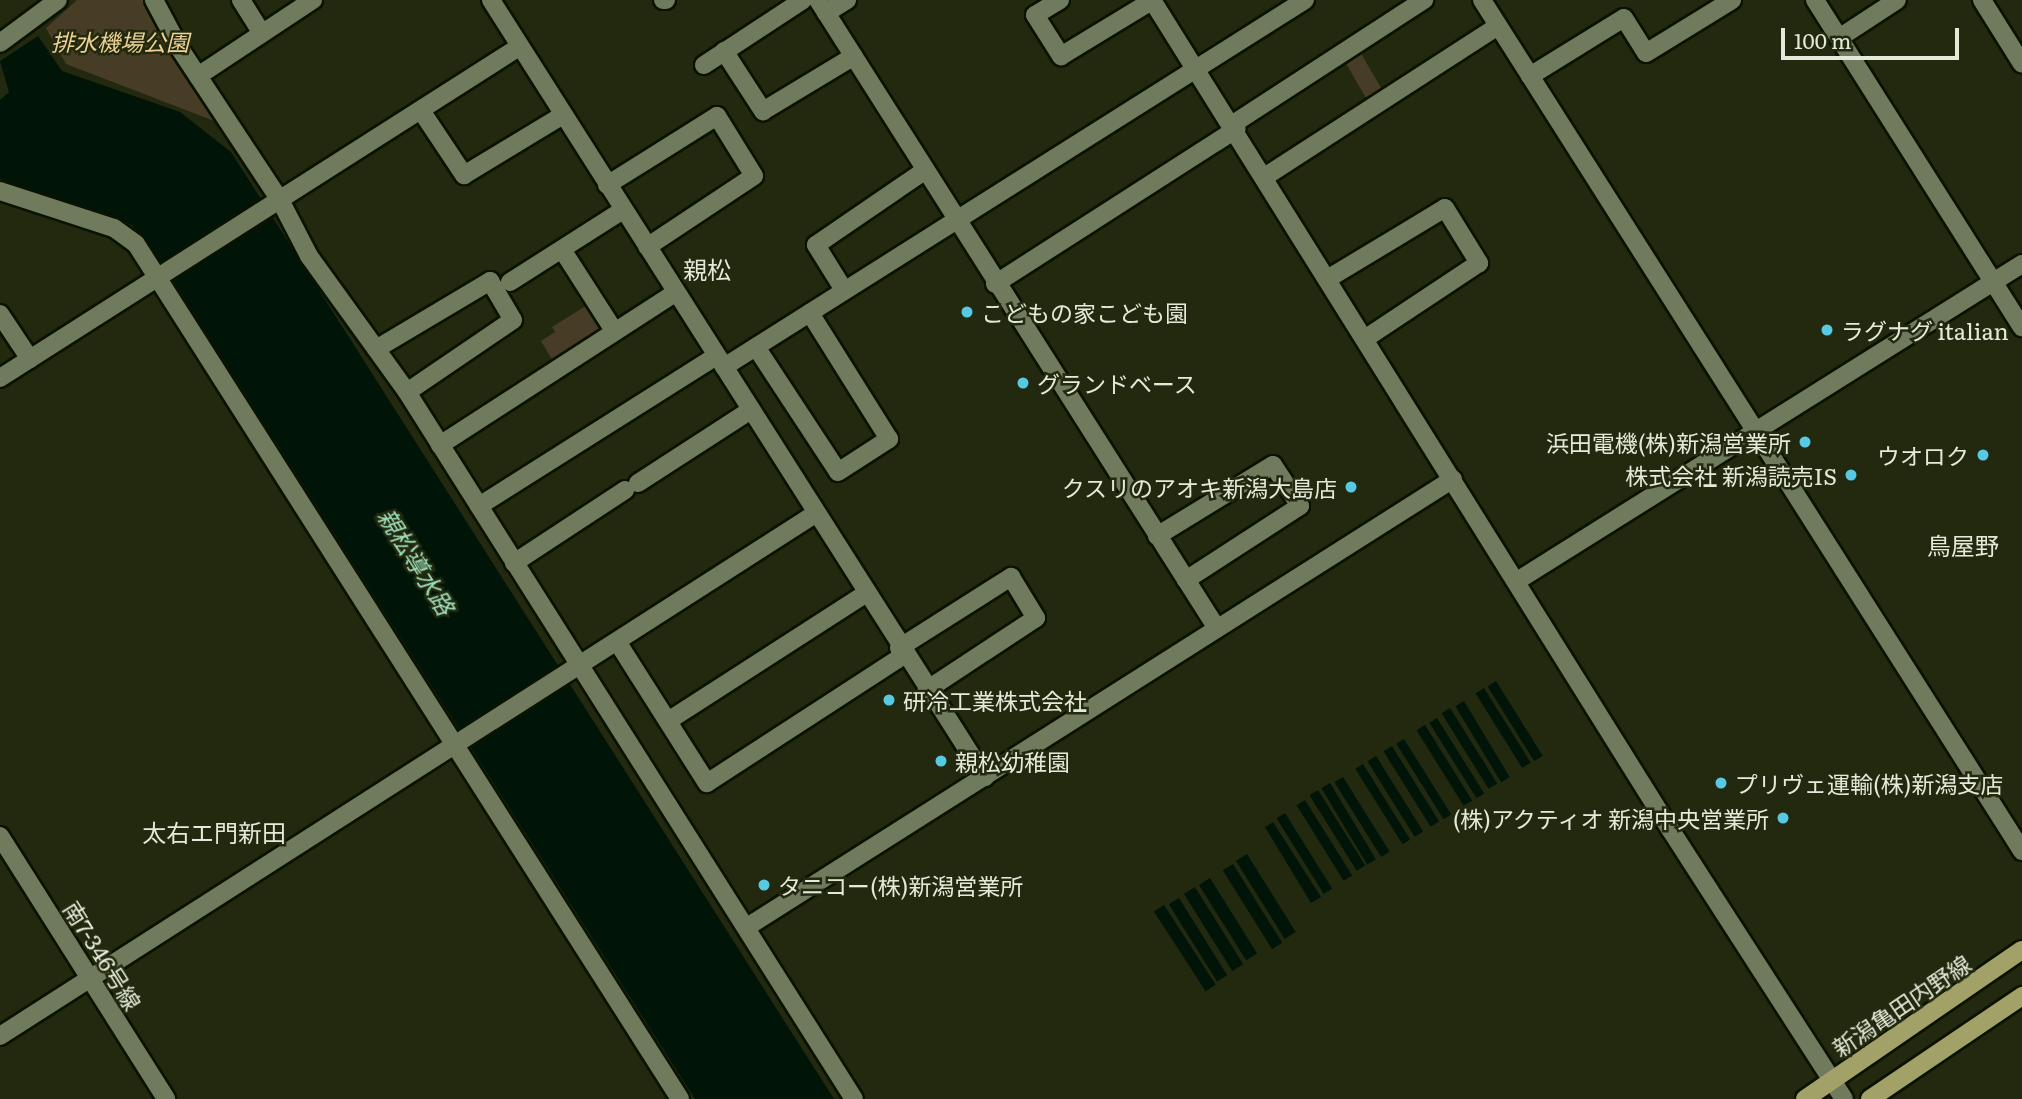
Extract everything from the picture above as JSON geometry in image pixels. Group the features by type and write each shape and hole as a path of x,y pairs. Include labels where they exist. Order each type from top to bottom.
{"main road":[{"name":"新潟亀田内野線","path":"1805,1099 2022,950"},
{"path":"1999,967 2022,962"},
{"path":"1870,1099 2022,996"}],"street":[{"path":"0,43 58,0"},
{"path":"154,0 309,256 407,392 479,506 575,671 747,927 854,1099"},
{"path":"242,0 262,33"},
{"path":"198,76 313,0"},
{"path":"491,0 865,594 985,778"},
{"path":"704,65 803,0"},
{"path":"847,0 822,6 953,220 1216,627"},
{"path":"1060,0 1035,16 1061,56 1152,0 1266,176 1453,479 1844,1099"},
{"path":"479,506 720,361 756,347 953,220 1305,0"},
{"path":"995,284 1424,0"},
{"path":"1482,0 2022,851"},
{"path":"1530,76 1624,18 1646,53 1732,0"},
{"path":"1815,0 2022,327"},
{"path":"1839,38 1897,0"},
{"path":"1982,0 2022,64"},
{"path":"1266,176 1498,26"},
{"path":"0,378 422,112 519,47"},
{"path":"724,51 763,111 853,56"},
{"path":"422,112 464,175 563,115"},
{"path":"607,184 717,116 754,176 647,247"},
{"path":"844,290 816,245 924,171"},
{"path":"0,191 125,233 162,275 680,1099"},
{"path":"1329,278 1445,208 1479,263 1366,338"},
{"path":"510,282 623,211"},
{"path":"563,251 615,332"},
{"path":"1517,580 2022,264"},
{"path":"376,349 489,281 513,320 407,392"},
{"path":"440,445 675,293"},
{"path":"756,347 838,472 889,439 810,313"},
{"path":"0,314 30,359"},
{"path":"513,563 751,410"},
{"path":"1157,536 1273,465 1300,506 1186,580"},
{"path":"747,927 1453,479"},
{"path":"0,1037 459,746 815,514"},
{"path":"618,642 707,783 1011,577 1036,618 927,690"},
{"path":"668,721 865,594"},
{"name":"南7-346号線","path":"0,836 166,1099"}],"green space":[{"name":"排水機場公園","path":"77,0 143,0 217,122 66,64 46,28"},
{"path":"1359,50 1383,92 1367,101 1343,59"},
{"path":"589,304 604,329 553,361 541,341 555,332 552,327"}],"water":[{"name":"親松導水路","path":"38,36 62,71 180,112 231,152 834,1099 695,1099 163,265 132,225 0,179 0,100 9,92 0,61"},
{"path":"1496,681 1543,756 1534,761 1488,686"},
{"path":"1484,688 1531,763 1522,768 1476,693"},
{"path":"1464,701 1510,777 1501,782 1455,706"},
{"path":"1450,708 1497,783 1489,789 1442,713"},
{"path":"1437,718 1484,793 1477,798 1429,723"},
{"path":"1425,725 1472,800 1464,806 1417,730"},
{"path":"1404,739 1451,814 1444,819 1396,744"},
{"path":"1392,746 1439,821 1431,827 1384,751"},
{"path":"1376,756 1423,831 1415,837 1368,761"},
{"path":"1363,764 1410,839 1403,844 1355,769"},
{"path":"1343,777 1390,852 1381,857 1335,782"},
{"path":"1330,783 1376,859 1367,864 1321,788"},
{"path":"1318,790 1365,865 1357,871 1310,795"},
{"path":"1305,800 1352,875 1344,881 1297,805"},
{"path":"1285,813 1332,888 1324,894 1277,818"},
{"path":"1273,822 1321,897 1311,903 1265,827"},
{"path":"1247,854 1296,932 1285,939 1236,861"},
{"path":"1233,864 1282,943 1272,949 1223,870"},
{"path":"1210,878 1257,953 1246,960 1199,885"},
{"path":"1195,887 1243,964 1232,971 1184,894"},
{"path":"1179,898 1227,975 1217,982 1169,904"},
{"path":"1164,905 1216,985 1206,991 1154,912"}],"place":[{"name":"こどもの家こども園","path":"967,312"},
{"name":"ラグナグ italian","path":"1827,330"},
{"name":"グランドベース","path":"1023,383"},
{"name":"浜田電機(株)新潟営業所","path":"1805,442"},
{"name":"ウオロク","path":"1983,455"},
{"name":"株式会社 新潟読売IS","path":"1851,475"},
{"name":"クスリのアオキ新潟大島店","path":"1351,487"},
{"name":"研冷工業株式会社","path":"889,700"},
{"name":"親松幼稚園","path":"941,761"},
{"name":"プリヴェ運輸(株)新潟支店","path":"1721,783"},
{"name":"(株)アクティオ 新潟中央営業所","path":"1783,818"},
{"name":"タニコー(株)新潟営業所","path":"764,885"}],"district":[{"name":"親松","path":"707,269"},
{"name":"鳥屋野","path":"1963,545"},
{"name":"太右エ門新田","path":"214,832"}]}
